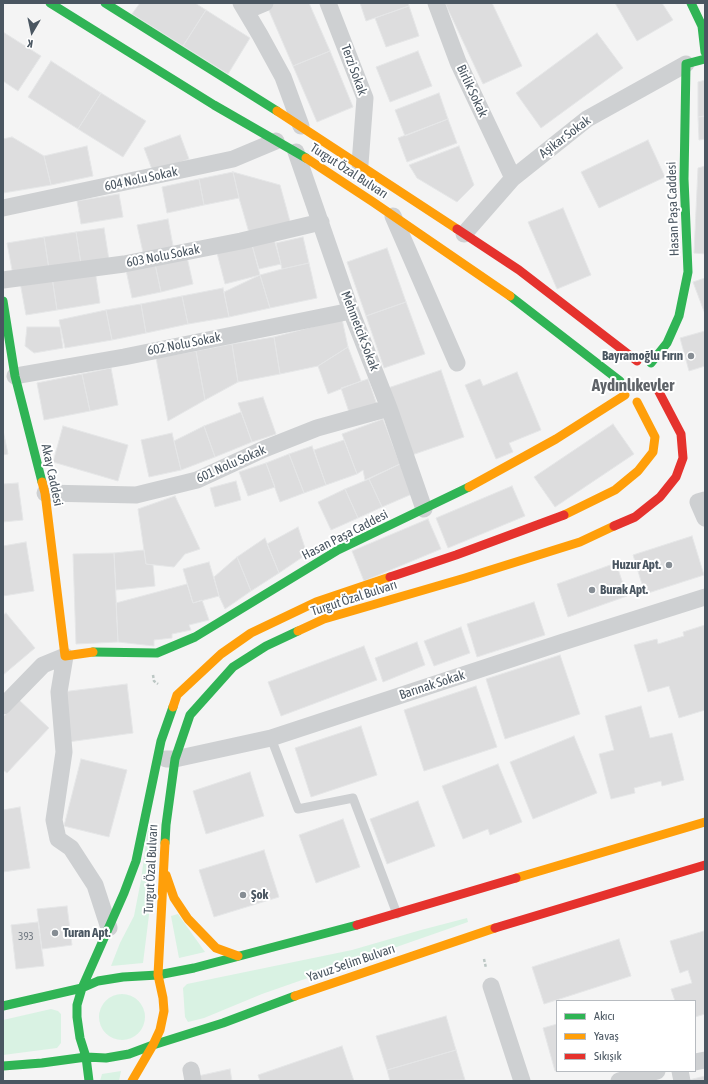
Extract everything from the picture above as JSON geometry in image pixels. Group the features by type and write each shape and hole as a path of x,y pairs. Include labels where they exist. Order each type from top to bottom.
{"street":[{"name":"Turgut Özal Bulvarı","path":"50,3 207,101 296,152 393,216 512,298 621,378 621,388 625,395"},
{"name":"Turgut Özal Bulvarı","path":"105,3 360,164 519,270 634,363"},
{"path":"265,3 243,7 283,77 301,126"},
{"name":"Terzi Sokak","path":"328,3 365,98 360,164"},
{"name":"Birlik Sokak","path":"436,3 458,62 512,178"},
{"path":"691,3 702,26 705,52"},
{"path":"686,64 705,59"},
{"name":"Aşikar Sokak","path":"464,234 512,178 587,119 686,64"},
{"name":"Hasan Paşa Caddesi","path":"634,363 645,361 653,365 667,343 679,316 688,272 684,179 686,64"},
{"name":"604 Nolu Sokak","path":"3,208 232,159 276,141"},
{"name":"Mehmetcik Sokak","path":"296,152 351,310 389,408 424,509"},
{"path":"393,216 458,363"},
{"name":"603 Nolu Sokak","path":"3,280 124,264 241,241 321,222"},
{"name":"Akay Caddesi","path":"3,301 16,376 45,494 65,656"},
{"name":"602 Nolu Sokak","path":"16,376 124,357 351,310"},
{"name":"Turgut Özal Bulvarı","path":"82,988 124,893 136,861 161,741 177,695 221,654 251,633 316,602 456,555 572,512 615,490 638,471 653,452 655,437 636,402 650,401 660,389 681,434 683,458 676,477 660,497 634,517 580,542 465,578 324,619 266,646 233,667 190,715 175,759 166,825 158,975"},
{"path":"625,395 636,402"},
{"name":"Hasan Paşa Caddesi","path":"65,656 96,652 157,653 195,637 338,550 463,490 556,439 625,395"},
{"name":"601 Nolu Sokak","path":"45,494 136,495 197,480 264,449 310,431 389,408"},
{"path":"705,500 698,502 705,518"},
{"name":"Barınak Sokak","path":"157,758 175,759 271,738 705,597"},
{"path":"3,706 42,665 65,656"},
{"path":"65,656 59,692 64,752 54,820 58,839 70,848 95,885 109,928"},
{"path":"3,1006 82,988 98,981 123,977 158,975 194,968 397,914 705,822"},
{"name":"Yavuz Selim Bulvarı","path":"3,1066 86,1057 106,1058 129,1054 223,1023 303,993 476,934 705,865"},
{"path":"164,869 174,898 188,919 216,948 238,956"},
{"path":"132,1081 160,1030 164,1011 164,998 158,975"},
{"path":"491,986 522,1081"},
{"path":"82,988 77,1017 80,1038 86,1057 89,1081"},
{"path":"619,1081 653,1072"}],"lane":[{"path":"271,738 298,809 353,798 397,914"}],"path":[{"path":"157,653 153,668 154,681 177,695"}],"green space":[{"path":"148,828 151,828 149,915 143,963 111,966 120,943 134,916 141,880"},
{"path":"178,914 205,952 179,958 171,916"},
{"path":"467,918 468,922 262,994 204,1018 188,1022 185,1017 183,988 187,984 352,950"},
{"path":"127,994 131,995 141,1004 144,1008 144,1026 135,1036 127,1040 117,1040 109,1036 100,1026 99,1012 103,1004 113,995"},
{"path":"51,1009 58,1011 61,1014 61,1043 57,1048 3,1055 3,1020"},
{"path":"121,1071 119,1081 100,1081 102,1074"}],"building":[{"path":"140,3 195,3 206,10 183,46 132,14"},
{"path":"274,3 309,3 330,51 293,66 267,6"},
{"path":"360,3 408,3 409,6 366,21"},
{"path":"445,3 492,3 522,66 483,84"},
{"path":"615,3 662,3 673,20 637,41"},
{"path":"409,6 419,36 386,47 375,18"},
{"path":"206,10 250,38 228,74 183,46"},
{"path":"3,32 41,56 18,91 3,81"},
{"path":"597,33 623,68 541,128 516,93"},
{"path":"330,51 353,107 317,122 293,66"},
{"path":"418,51 432,86 390,102 376,67"},
{"path":"51,61 101,93 78,129 28,97"},
{"path":"705,80 705,116 698,117 698,82"},
{"path":"101,93 146,121 123,157 78,129"},
{"path":"439,93 448,119 405,136 395,110"},
{"path":"705,116 705,139 699,140 698,117"},
{"path":"448,119 457,143 407,162 398,138"},
{"path":"180,135 189,159 153,172 144,148"},
{"path":"12,137 44,156 51,185 3,193 3,139"},
{"path":"648,140 665,177 599,208 581,172"},
{"path":"87,146 93,176 51,185 44,156"},
{"path":"459,146 474,185 457,202 417,178 409,165"},
{"path":"705,166 705,254 694,253 698,168"},
{"path":"233,172 280,185 291,225 250,236"},
{"path":"233,172 239,198 204,205 199,179"},
{"path":"199,179 204,205 167,213 162,187"},
{"path":"119,194 123,217 81,224 77,201"},
{"path":"563,208 591,275 557,289 528,222"},
{"path":"168,219 174,251 144,257 137,225"},
{"path":"104,228 109,260 81,264 76,232"},
{"path":"76,232 81,264 49,269 44,237"},
{"path":"44,237 49,269 13,275 7,243"},
{"path":"303,237 309,263 282,269 276,243"},
{"path":"274,239 281,264 259,269 252,245"},
{"path":"252,245 260,275 225,284 217,253"},
{"path":"387,248 406,302 366,316 347,262"},
{"path":"187,257 193,284 161,292 155,264"},
{"path":"309,263 317,298 270,308 260,275"},
{"path":"155,264 161,292 132,298 126,270"},
{"path":"95,270 100,303 57,310 52,277"},
{"path":"260,275 270,308 229,317 224,292"},
{"path":"52,277 57,310 26,315 20,282"},
{"path":"705,278 705,314 693,282"},
{"path":"223,288 229,317 188,324 182,296"},
{"path":"182,296 188,324 146,333 141,304"},
{"path":"406,302 425,354 384,368 366,316"},
{"path":"141,304 146,333 112,340 106,310"},
{"path":"106,310 112,340 65,348 59,320"},
{"path":"342,319 348,347 318,366 280,374 274,337"},
{"path":"27,327 60,327 63,348 34,353 25,346"},
{"path":"705,331 705,366 689,371 680,338"},
{"path":"274,337 280,374 238,382 232,344"},
{"path":"232,344 238,382 205,400 196,351"},
{"path":"348,347 361,381 328,394 318,366"},
{"path":"196,351 205,400 168,421 156,358"},
{"path":"111,368 118,405 90,411 82,374"},
{"path":"441,370 464,437 412,455 388,388"},
{"path":"517,372 541,430 509,443 513,452 496,459 465,385 480,379 483,386"},
{"path":"82,374 90,411 44,420 37,383"},
{"path":"368,379 377,405 350,415 341,388"},
{"path":"263,397 276,434 252,442 238,403"},
{"path":"241,412 252,442 215,457 204,426"},
{"path":"383,419 400,464 365,480 363,470 357,474 342,434"},
{"path":"613,424 634,454 555,507 534,477"},
{"path":"63,426 128,445 118,481 53,462"},
{"path":"204,426 215,457 181,470 174,441"},
{"path":"3,430 8,454 3,455"},
{"path":"172,433 181,470 149,477 141,440"},
{"path":"344,440 357,474 326,485 314,450"},
{"path":"312,446 326,485 304,493 289,454"},
{"path":"289,454 304,493 280,502 266,463"},
{"path":"266,463 275,487 248,496 239,472"},
{"path":"400,464 412,494 382,507 369,479"},
{"path":"369,479 382,507 358,518 345,489"},
{"path":"236,481 241,500 215,507 210,488"},
{"path":"18,483 23,520 3,522 3,484"},
{"path":"512,486 525,516 448,548 436,518"},
{"path":"345,489 358,518 331,530 318,502"},
{"path":"175,496 200,549 185,554 174,567 146,564 138,509"},
{"path":"428,519 441,549 364,581 352,551"},
{"path":"298,527 307,554 279,573 267,544"},
{"name":"Huzur Apt.","path":"692,536 704,575 645,594 633,555"},
{"path":"265,538 279,573 251,591 237,557"},
{"path":"26,542 34,591 3,596 3,546"},
{"path":"144,550 146,564 153,565 155,586 116,590 114,553"},
{"path":"114,553 118,642 76,644 73,554"},
{"path":"237,557 251,591 225,609 219,596 214,577"},
{"path":"209,562 219,596 193,603 183,569"},
{"name":"Burak Apt.","path":"616,563 627,596 568,617 557,584"},
{"path":"187,584 193,603 202,600 209,620 189,625 191,630 172,634 172,638 154,640 154,646 118,642 116,603"},
{"path":"534,602 545,635 477,657 467,624"},
{"path":"6,613 35,648 3,675 3,615"},
{"path":"705,625 705,710 679,718 669,686 648,692 634,645 657,639 658,644 684,636 683,632"},
{"path":"461,627 470,653 434,666 424,641"},
{"path":"417,642 425,665 383,682 375,658"},
{"path":"364,646 377,680 281,716 268,682"},
{"path":"560,655 580,714 505,739 486,679"},
{"path":"127,684 133,733 68,742 62,692"},
{"path":"476,686 497,747 424,771 404,710"},
{"path":"19,700 49,728 7,773 3,770 3,717"},
{"path":"641,706 650,738 672,733 684,780 662,786 661,781 634,788 635,793 611,799 599,754 614,750 605,716"},
{"path":"361,726 377,775 311,797 295,748"},
{"path":"574,736 597,793 533,819 510,762"},
{"path":"81,759 127,770 109,837 64,826"},
{"path":"498,764 522,822 490,835 488,829 463,839 442,786"},
{"path":"250,772 264,816 206,834 193,791"},
{"path":"418,801 435,846 387,864 370,819"},
{"path":"20,807 30,868 3,872 3,810"},
{"path":"343,819 360,867 316,883 299,835"},
{"path":"264,850 279,897 214,917 199,870"},
{"name":"Turan Apt.","path":"67,906 72,945 42,949 37,909"},
{"path":"38,922 44,966 16,969 11,925"},
{"path":"704,931 705,1014 696,1017 696,1000 675,1000 671,989 692,983 688,970 680,973 670,941"},
{"path":"619,939 631,976 544,1004 532,967"},
{"path":"446,1016 456,1050 387,1070 376,1036"},
{"path":"556,1024 556,1071 555,1071 543,1028"},
{"path":"342,1046 354,1081 260,1081 258,1075"},
{"path":"456,1050 465,1080 390,1081 387,1070"},
{"path":"230,1069 232,1081 199,1081 198,1076"},
{"path":"705,1076 705,1081 689,1081 689,1080"}],"traffic: fast":[{"path":"50,3 214,105 306,158"},
{"path":"105,3 277,111"},
{"path":"691,3 702,26 705,52"},
{"path":"651,363 667,343 679,316 688,272 684,179 686,64 705,59"},
{"path":"510,296 620,381"},
{"path":"3,301 15,376 42,482"},
{"path":"93,652 157,653 195,637 338,550 469,487"},
{"path":"165,843 175,759 190,715 233,667 266,646 298,631"},
{"path":"89,1081 86,1057 80,1038 77,1005 82,988 124,893 136,861 161,741 173,707"},
{"path":"3,1006 82,988 98,981 123,977 158,975 194,968 357,925"},
{"path":"3,1066 42,1063 86,1057 106,1058 129,1054 223,1023 295,996"}],"traffic: slow":[{"path":"277,111 457,229"},
{"path":"306,158 510,296"},
{"path":"469,487 556,439 625,395"},
{"path":"564,515 615,490 638,471 653,452 655,437 637,402"},
{"path":"42,482 45,493 65,656 93,652"},
{"path":"298,631 324,619 465,578 580,542 614,526"},
{"path":"173,707 177,695 221,654 251,633 316,602 390,577"},
{"path":"516,878 705,822"},
{"path":"132,1081 160,1030 164,1011 158,975 165,843"},
{"path":"166,875 174,898 188,919 216,948 238,956"},
{"path":"295,996 495,928"}],"traffic: jam":[{"path":"457,229 519,270 637,361"},
{"path":"614,526 635,517 660,497 676,477 683,458 681,434 659,392"},
{"path":"390,577 456,555 564,515"},
{"path":"495,928 705,865"},
{"path":"357,925 516,878"}],"place":[{"name":"Bayramoğlu Fırın","path":"691,356"},
{"name":"Huzur Apt.","path":"669,565"},
{"name":"Burak Apt.","path":"592,590"},
{"name":"Şok","path":"243,895"},
{"name":"Turan Apt.","path":"55,933"}],"district":[{"name":"Aydınlıkevler","path":"633,386"}]}
